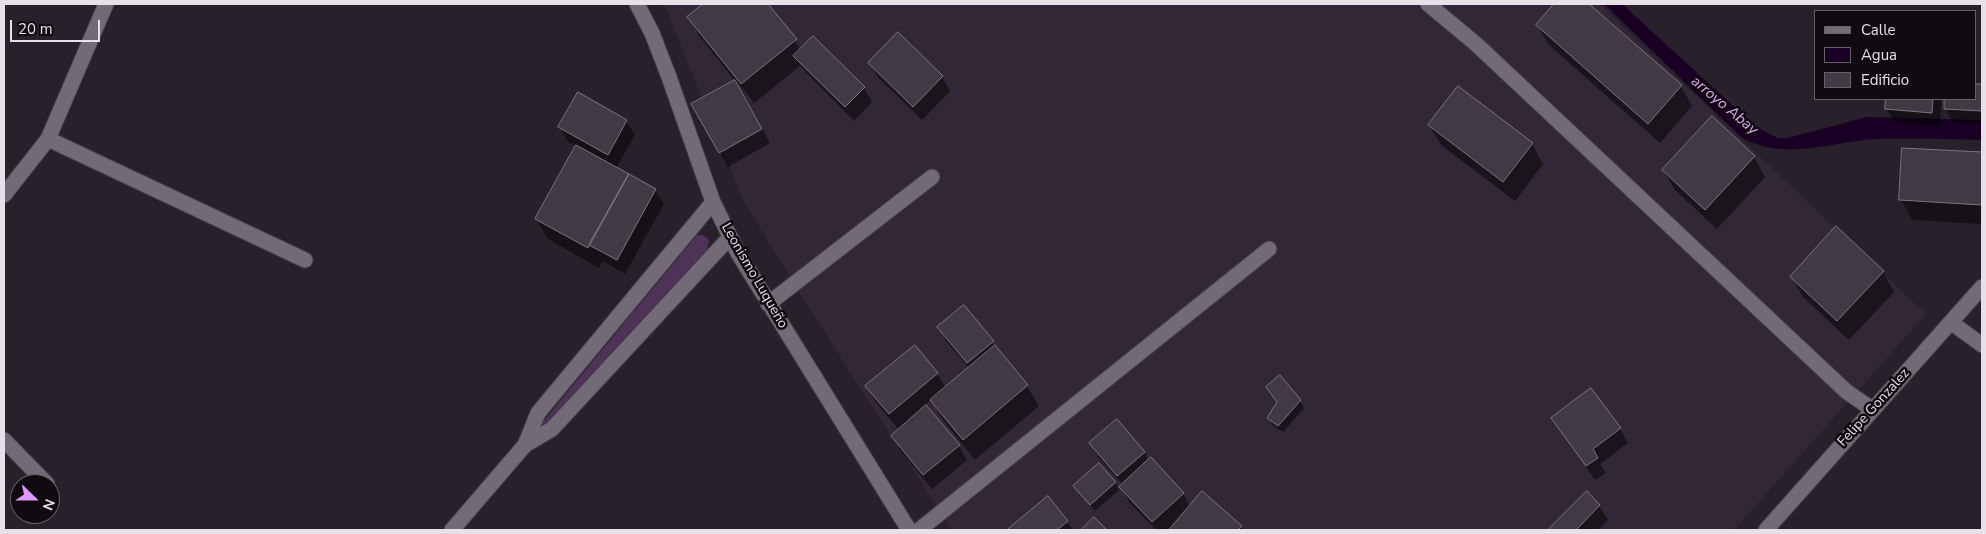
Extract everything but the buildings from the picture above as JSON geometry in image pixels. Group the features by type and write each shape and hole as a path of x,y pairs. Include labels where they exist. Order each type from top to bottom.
{"street":[{"path":"4,194 48,139 106,4"},
{"name":"Leonismo Luqueño","path":"637,4 662,60 713,202 730,237 768,304 904,528"},
{"path":"1428,4 1476,44 1847,392 1872,409"},
{"path":"48,139 305,260"},
{"path":"768,304 932,178"},
{"path":"452,530 525,445 538,413 713,202"},
{"path":"525,445 552,430 730,237"},
{"path":"919,530 1269,249"},
{"name":"Felipe Gonzalez","path":"1766,530 1982,287"},
{"path":"1952,323 1982,345"},
{"path":"4,440 36,474"}],"shaded area":[{"path":"664,4 1599,4 1926,314 1734,530 952,530 812,313 744,202"},
{"path":"697,235 703,235 709,240 707,250 546,426 543,426 542,423"}],"water":[{"name":"arroyo Abay","path":"1604,4 1622,4 1756,127 1778,138 1788,138 1867,117 1982,120 1982,140 1875,139 1790,149 1773,148 1757,144 1741,137"}]}
